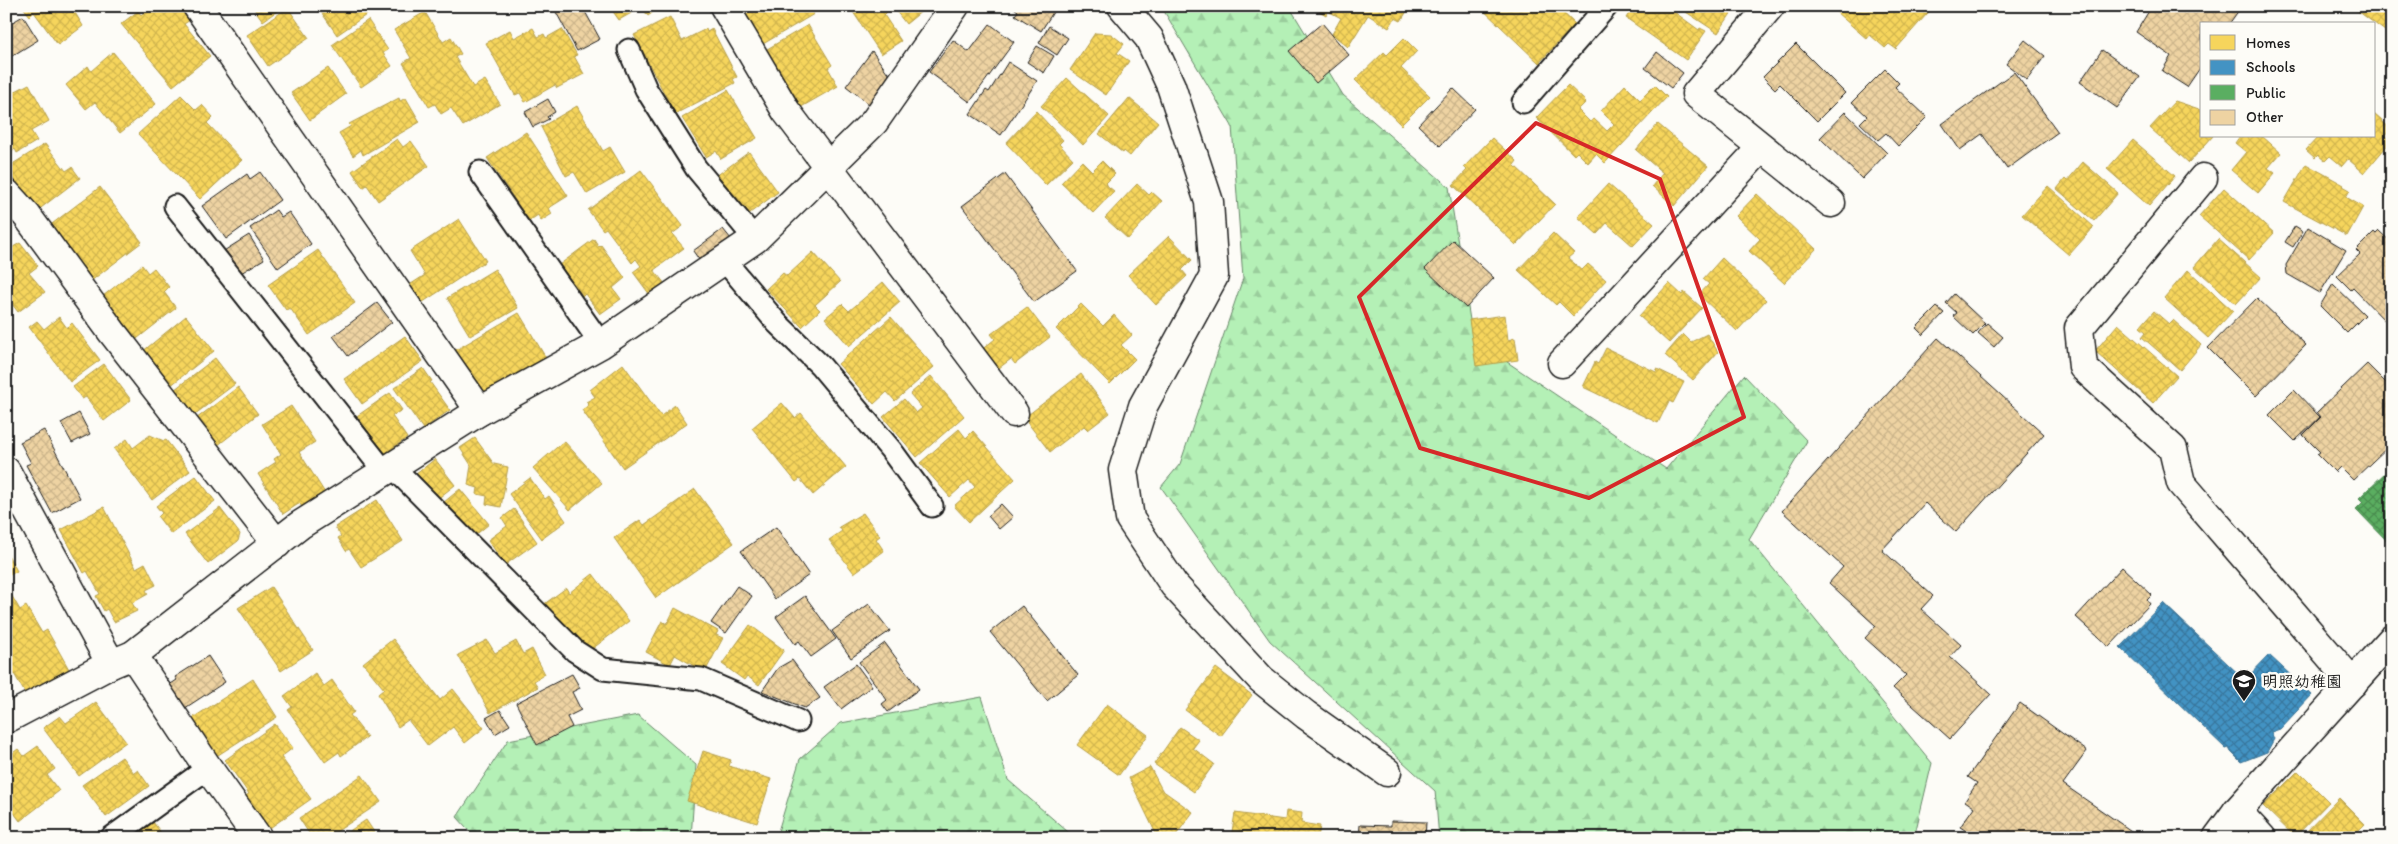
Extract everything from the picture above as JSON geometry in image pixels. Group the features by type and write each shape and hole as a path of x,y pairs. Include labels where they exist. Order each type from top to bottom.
{"street":[{"path":"197,6 480,411"},
{"path":"724,6 786,111 1014,413"},
{"path":"6,719 122,659 300,525 480,411 601,344 755,239 874,122 955,6"},
{"path":"1122,6 1148,38 1171,86 1209,202 1214,276 1143,406 1123,470 1130,519 1174,584 1261,679 1306,715 1387,772"},
{"path":"1770,6 1696,94 1832,203"},
{"path":"1562,363 1761,148"},
{"path":"2203,178 2079,328 2083,367 2173,450 2181,483 2353,682"},
{"path":"6,193 27,216 112,332 277,544"},
{"path":"6,471 122,659 208,768 258,838"},
{"path":"2217,838 2236,811 2353,682 2388,650"},
{"path":"2236,811 2262,838"}],"lane":[{"path":"1523,102 1607,6"},
{"path":"628,50 646,89 696,168 755,239"},
{"path":"480,172 601,344"},
{"path":"175,206 388,468 575,651 603,669 701,679 798,722"},
{"path":"725,261 777,323 820,365 891,450 932,506"},
{"path":"111,838 208,768"}],"highlighted area":[{"path":"1536,123 1660,179 1744,417 1589,498 1420,448 1359,297"}],"green space":[{"path":"1161,6 1289,6 1343,95 1449,187 1473,339 1666,469 1744,375 1807,441 1749,539 1932,763 1914,838 1439,838 1435,791 1270,641 1161,487 1180,464 1243,278 1232,126"},
{"path":"982,697 1008,780 1075,838 776,838 800,759 841,723"},
{"path":"638,715 696,765 691,838 476,838 457,817 508,740"}],"building: Homes":[{"path":"22,6 71,6 83,26 58,45 34,12 30,16"},
{"path":"152,6 165,6 167,10 171,6 179,6 190,20 184,24 210,56 173,86 121,24 138,11 141,15"},
{"path":"252,6 284,6 263,21"},
{"path":"317,6 368,6 372,11 337,35"},
{"path":"609,6 661,6 648,16 642,7 619,20"},
{"path":"760,6 809,6 814,14 763,44 746,14"},
{"path":"849,6 883,6 887,12 884,15 901,41 881,54"},
{"path":"892,6 928,6 906,24"},
{"path":"1311,6 1410,6 1401,21 1395,18 1389,28 1368,15 1348,47 1332,34 1341,18 1328,11 1326,15"},
{"path":"1479,6 1545,6 1550,11 1556,6 1575,24 1539,63"},
{"path":"1634,6 1666,6 1699,30 1700,28 1706,31 1686,60 1626,18"},
{"path":"1690,6 1736,6 1718,33 1686,12"},
{"path":"1829,6 1934,6 1896,49 1889,44 1885,48 1870,35 1867,39"},
{"path":"2351,6 2392,6 2392,21 2385,31 2376,24 2376,22 2373,22"},
{"path":"288,8 309,38 268,66 247,35"},
{"path":"425,12 443,42 451,37 461,54 455,57 473,87 485,80 500,104 463,126 451,108 441,114 435,104 429,107 403,63 411,58 394,30"},
{"path":"670,17 682,41 706,29 707,32 712,29 737,77 733,79 735,83 675,114 634,35"},
{"path":"368,20 388,50 383,53 392,66 361,87 332,45"},
{"path":"808,25 832,65 828,68 838,86 796,110 762,52"},
{"path":"533,28 538,37 544,34 546,38 562,29 577,55 574,56 584,74 557,88 555,85 525,102 520,93 515,95 486,43 510,30 514,38"},
{"path":"1095,33 1111,34 1124,44 1117,53 1129,61 1106,95 1070,70"},
{"path":"1404,38 1417,51 1401,68 1430,96 1401,125 1355,80 1384,52 1387,55"},
{"path":"113,52 156,104 120,133 95,102 86,109 66,85 88,66 91,71"},
{"path":"328,68 346,94 310,120 291,93"},
{"path":"1067,78 1109,116 1083,145 1041,106"},
{"path":"29,84 49,121 31,131 37,141 17,153 15,149 6,154 6,96"},
{"path":"1568,85 1586,102 1578,110 1590,122 1594,119 1607,131 1614,124 1601,111 1625,85 1640,100 1655,85 1667,97 1605,163 1596,154 1588,163 1577,152 1574,155 1536,118"},
{"path":"728,90 757,138 721,159 716,151 706,157 682,118"},
{"path":"181,95 196,110 202,105 213,117 207,123 242,160 200,199 138,134"},
{"path":"399,98 400,101 406,98 420,122 363,155 361,150 353,156 339,133 351,126 349,124"},
{"path":"1129,98 1158,122 1130,156 1124,151 1123,153 1099,134"},
{"path":"2175,101 2200,109 2200,138 2211,138 2189,163 2150,128"},
{"path":"577,106 603,151 610,147 625,172 587,194 574,172 566,176 541,127"},
{"path":"1036,111 1063,140 1059,144 1073,159 1046,185 1006,143"},
{"path":"2376,116 2391,129 2385,136 2391,141 2364,173 2348,159 2342,166 2330,156 2325,161 2318,155 2315,158 2306,150 2317,138 2376,138"},
{"path":"1658,124 1708,166 1674,206 1652,186 1663,173 1636,150"},
{"path":"526,132 568,196 549,208 552,214 541,221 538,215 529,221 487,158"},
{"path":"1492,138 1517,161 1514,165 1555,204 1516,245 1453,185 1467,170 1464,167"},
{"path":"2239,138 2264,138 2281,153 2268,168 2275,173 2258,193 2231,170 2246,152 2235,143"},
{"path":"397,139 403,147 411,141 429,166 378,201 367,185 363,188 352,171"},
{"path":"2133,140 2175,176 2149,206 2107,169"},
{"path":"45,144 66,171 72,167 80,178 37,211 6,168"},
{"path":"749,152 778,192 742,219 712,179"},
{"path":"1082,161 1092,171 1102,161 1115,174 1105,184 1114,191 1093,213 1061,183"},
{"path":"2083,162 2118,193 2094,221 2057,189 2065,179 2067,181"},
{"path":"2306,164 2344,185 2350,190 2346,197 2363,207 2347,236 2284,202"},
{"path":"641,170 683,226 672,234 684,248 654,270 665,284 650,295 633,272 641,266 636,259 632,263 606,228 603,230 588,210"},
{"path":"1137,184 1149,195 1152,192 1162,201 1128,239 1105,218"},
{"path":"1608,184 1654,224 1633,246 1607,223 1597,234 1578,217"},
{"path":"2048,186 2094,227 2069,255 2022,215"},
{"path":"100,187 142,242 91,281 48,227"},
{"path":"2224,188 2274,233 2249,260 2199,216"},
{"path":"1757,194 1816,249 1784,283 1749,251 1760,239 1736,216"},
{"path":"459,219 486,261 420,304 408,286 425,275 410,251"},
{"path":"1553,233 1574,253 1568,258 1582,270 1588,264 1606,280 1573,316 1559,302 1556,305 1518,270"},
{"path":"1169,236 1192,260 1182,270 1187,276 1156,305 1128,275"},
{"path":"594,239 599,247 601,245 625,278 613,288 621,299 600,314 559,265"},
{"path":"2218,239 2261,277 2236,304 2194,267"},
{"path":"20,243 38,266 29,273 45,292 18,312 6,296 6,251"},
{"path":"318,250 355,303 309,335 290,308 286,310 268,285"},
{"path":"813,252 840,282 815,305 820,310 802,327 766,289 783,273 787,276"},
{"path":"1722,258 1766,300 1737,331 1699,295 1709,284 1703,279"},
{"path":"142,265 148,273 154,268 169,287 164,292 176,308 133,342 124,331 128,328 103,296"},
{"path":"495,269 518,308 470,336 447,298"},
{"path":"2188,270 2233,311 2208,338 2164,298"},
{"path":"883,282 900,302 849,346 825,318 842,304 849,311"},
{"path":"1669,283 1682,295 1684,292 1702,308 1669,343 1639,316"},
{"path":"1081,304 1103,326 1114,315 1132,335 1121,345 1135,359 1110,384 1056,329"},
{"path":"1027,307 1050,337 1015,364 1011,359 995,371 980,351 995,339 991,334"},
{"path":"2154,311 2169,324 2173,320 2201,345 2180,370 2142,337 2146,332 2140,327"},
{"path":"519,313 546,358 481,396 454,351"},
{"path":"1505,315 1508,340 1515,338 1518,360 1476,366 1469,320"},
{"path":"186,316 214,351 170,386 142,352"},
{"path":"59,317 67,328 72,323 100,360 70,382 29,327 37,321 44,329"},
{"path":"891,317 934,367 895,401 887,392 874,404 838,364"},
{"path":"2118,324 2177,376 2153,403 2095,351"},
{"path":"1683,334 1691,342 1707,334 1718,352 1693,380 1665,355"},
{"path":"405,336 423,361 362,404 344,379"},
{"path":"1606,348 1656,372 1657,369 1684,382 1673,403 1669,401 1658,423 1583,387 1595,362 1598,364"},
{"path":"215,358 235,384 190,418 170,393"},
{"path":"104,364 131,400 104,421 86,397 82,399 73,387"},
{"path":"623,364 661,416 675,405 687,423 623,468 582,410 589,405 586,402 595,397 590,390"},
{"path":"423,368 432,381 430,382 450,410 423,429 394,388"},
{"path":"1081,374 1110,413 1088,430 1084,426 1050,452 1024,418"},
{"path":"931,376 964,416 917,457 883,417 904,399 916,413 922,408 910,394"},
{"path":"238,387 258,414 213,449 192,422"},
{"path":"390,393 402,410 392,416 407,438 384,454 357,416"},
{"path":"782,403 795,418 801,413 846,467 813,495 800,479 796,482 752,428"},
{"path":"291,406 315,442 299,452 325,493 302,508 300,503 283,514 258,474 276,462 274,459 281,454 262,424"},
{"path":"959,429 966,438 973,431 1015,479 969,522 954,506 975,487 969,480 950,497 920,463"},
{"path":"150,435 164,441 166,440 190,471 152,500 114,449 127,439 133,448"},
{"path":"475,438 494,464 508,467 501,507 486,504 487,496 477,494 478,488 468,485 471,465 460,448"},
{"path":"564,441 602,483 570,510 533,468"},
{"path":"435,459 455,485 431,504 411,478"},
{"path":"196,476 215,501 171,534 158,517 162,513 156,506"},
{"path":"530,478 545,499 549,496 566,521 542,539 509,494"},
{"path":"460,489 489,524 468,541 438,507"},
{"path":"695,489 734,543 656,598 614,538 640,520 644,525"},
{"path":"377,500 403,541 361,567 349,549 346,551 338,538 341,536 335,527"},
{"path":"104,507 136,568 145,563 156,585 146,590 148,594 132,603 137,611 114,622 107,609 104,611 96,596 100,594 87,571 84,573 61,530"},
{"path":"220,508 240,534 238,541 208,564 185,534"},
{"path":"514,509 537,542 505,565 488,540 507,526 502,518"},
{"path":"863,513 880,536 876,539 884,551 854,573 829,540 842,531 839,527"},
{"path":"6,551 17,571 6,577"},
{"path":"593,574 629,621 588,652 572,631 566,636 543,605 566,588 569,593"},
{"path":"6,586 20,610 26,606 42,633 47,630 70,671 26,695 12,670 6,674"},
{"path":"271,587 313,650 281,671 238,608"},
{"path":"675,608 718,631 716,635 723,638 705,672 675,655 670,665 646,652 662,621 667,624"},
{"path":"750,625 784,650 759,685 747,676 744,680 722,664"},
{"path":"393,639 440,700 453,689 484,728 465,743 453,727 428,746 408,720 398,727 378,694 384,689 363,663"},
{"path":"487,640 495,653 516,641 523,654 532,649 545,674 534,681 538,687 490,713 458,655"},
{"path":"1216,668 1252,695 1221,736 1185,710"},
{"path":"315,673 324,686 332,680 354,712 350,715 367,737 341,756 339,752 325,762 288,710 292,707 284,696"},
{"path":"253,679 277,717 215,757 191,719"},
{"path":"96,702 126,742 79,776 43,728 60,716 66,723"},
{"path":"1107,704 1148,735 1119,775 1077,745"},
{"path":"275,724 293,748 281,757 311,799 264,832 245,796 249,794 225,760"},
{"path":"1180,727 1199,740 1193,748 1214,764 1194,792 1154,764"},
{"path":"38,746 55,769 47,775 59,791 20,821 6,802 6,758 18,749 24,756"},
{"path":"703,751 731,760 729,766 771,779 757,823 687,801"},
{"path":"122,757 134,773 138,770 149,786 106,817 82,785"},
{"path":"1150,767 1162,790 1193,812 1174,838 1158,838 1129,778"},
{"path":"2298,771 2329,802 2295,837 2263,806"},
{"path":"362,775 381,802 327,838 312,838 299,818"},
{"path":"2339,798 2365,824 2353,836 2354,838 2303,838 2302,836"},
{"path":"1286,811 1302,813 1301,823 1320,826 1318,838 1231,838 1235,813 1285,820"},
{"path":"366,820 378,838 339,838"},
{"path":"153,822 165,838 132,838"}],"building: Schools":[{"path":"2163,603 2245,680 2269,655 2312,695 2280,729 2271,732 2274,739 2267,752 2241,762 2229,748 2226,749 2120,647"}],"building: Public":[{"path":"2392,466 2392,546 2356,509 2363,502 2359,498"}],"building: Other":[{"path":"566,6 582,6 600,39 577,51 556,12"},
{"path":"1011,6 1057,6 1041,31 1015,15 1018,11"},
{"path":"2152,6 2233,6 2239,10 2230,22 2200,22 2200,68 2187,87 2162,71 2171,56 2136,32"},
{"path":"23,16 38,40 7,59 6,26"},
{"path":"1322,23 1349,55 1316,83 1289,51"},
{"path":"990,24 1014,42 970,102 929,72 953,40 969,52"},
{"path":"1049,26 1068,38 1057,55 1039,43"},
{"path":"2025,40 2045,56 2027,80 2006,64"},
{"path":"1796,44 1845,93 1817,121 1780,84 1775,89 1763,77"},
{"path":"1037,46 1054,56 1044,73 1027,62"},
{"path":"2102,50 2140,77 2117,108 2080,82"},
{"path":"872,51 890,76 869,104 846,86"},
{"path":"1657,52 1683,73 1671,88 1645,68"},
{"path":"1008,62 1037,81 1001,135 970,114 986,90 989,92"},
{"path":"1885,69 1899,83 1895,87 1927,117 1898,146 1886,133 1878,140 1860,123 1867,116 1852,102"},
{"path":"2014,72 2058,132 2007,169 1982,134 1960,150 1942,124"},
{"path":"1453,88 1475,109 1440,146 1418,125"},
{"path":"548,99 555,112 547,117 549,119 533,127 525,112"},
{"path":"1845,112 1887,153 1862,179 1820,138"},
{"path":"260,172 280,200 226,239 202,206 247,174 250,179"},
{"path":"1005,174 1077,271 1034,302 962,206"},
{"path":"276,210 281,217 289,212 311,244 278,268 250,228"},
{"path":"2295,226 2303,231 2293,247 2285,242"},
{"path":"2308,227 2346,250 2320,293 2287,274 2286,265"},
{"path":"723,229 731,239 700,261 693,251"},
{"path":"2379,231 2392,243 2392,323 2389,325 2353,288 2351,290 2337,276 2360,254 2356,250 2374,232 2376,234"},
{"path":"249,235 264,259 236,276 219,254"},
{"path":"1453,240 1494,278 1466,308 1425,269"},
{"path":"2333,284 2365,315 2347,333 2320,306"},
{"path":"1954,294 1985,323 1973,335 1953,316 1957,313 1946,303"},
{"path":"2257,298 2306,345 2256,396 2208,348"},
{"path":"377,303 392,322 348,356 333,336"},
{"path":"1937,307 1944,313 1923,335 1916,328"},
{"path":"1987,323 2003,337 1994,347 1978,333"},
{"path":"1938,338 2044,434 1956,532 1925,503 1882,550 1933,596 1921,609 1961,645 1950,657 1991,694 1950,739 1893,688 1906,675 1865,638 1876,626 1829,583 1843,567 1782,511"},
{"path":"2367,364 2392,389 2392,443 2353,480 2340,467 2335,472 2317,454 2320,452 2303,435 2321,417 2317,412"},
{"path":"2294,390 2320,417 2295,441 2269,415"},
{"path":"79,413 90,434 72,443 61,423"},
{"path":"44,430 80,498 52,513 26,465 31,463 20,442"},
{"path":"1001,504 1013,517 999,529 988,516"},
{"path":"776,527 809,575 775,599 741,551"},
{"path":"2122,567 2152,595 2147,600 2150,604 2109,647 2076,617"},
{"path":"737,586 752,596 726,633 711,623"},
{"path":"805,596 836,639 811,657 799,641 795,644 776,617"},
{"path":"869,604 890,631 851,658 832,631"},
{"path":"1022,606 1078,675 1047,701 990,632"},
{"path":"885,643 919,689 888,712 882,704 887,700 859,662"},
{"path":"208,656 225,682 179,712 163,689 177,680 175,677"},
{"path":"792,660 820,698 805,708 762,691 778,668"},
{"path":"856,664 872,686 841,709 824,687"},
{"path":"572,674 580,688 572,692 581,710 567,717 572,727 537,745 516,703"},
{"path":"2020,703 2087,751 2063,784 2137,835 2135,838 1971,838 1973,835 1960,827 1974,807 1965,801 1977,783 1968,777"},
{"path":"500,710 510,725 495,734 486,718"},
{"path":"1391,821 1426,822 1425,838 1359,838 1360,825 1391,826"}],"place":[{"name":"明照幼稚園","path":"2244,702"}]}
